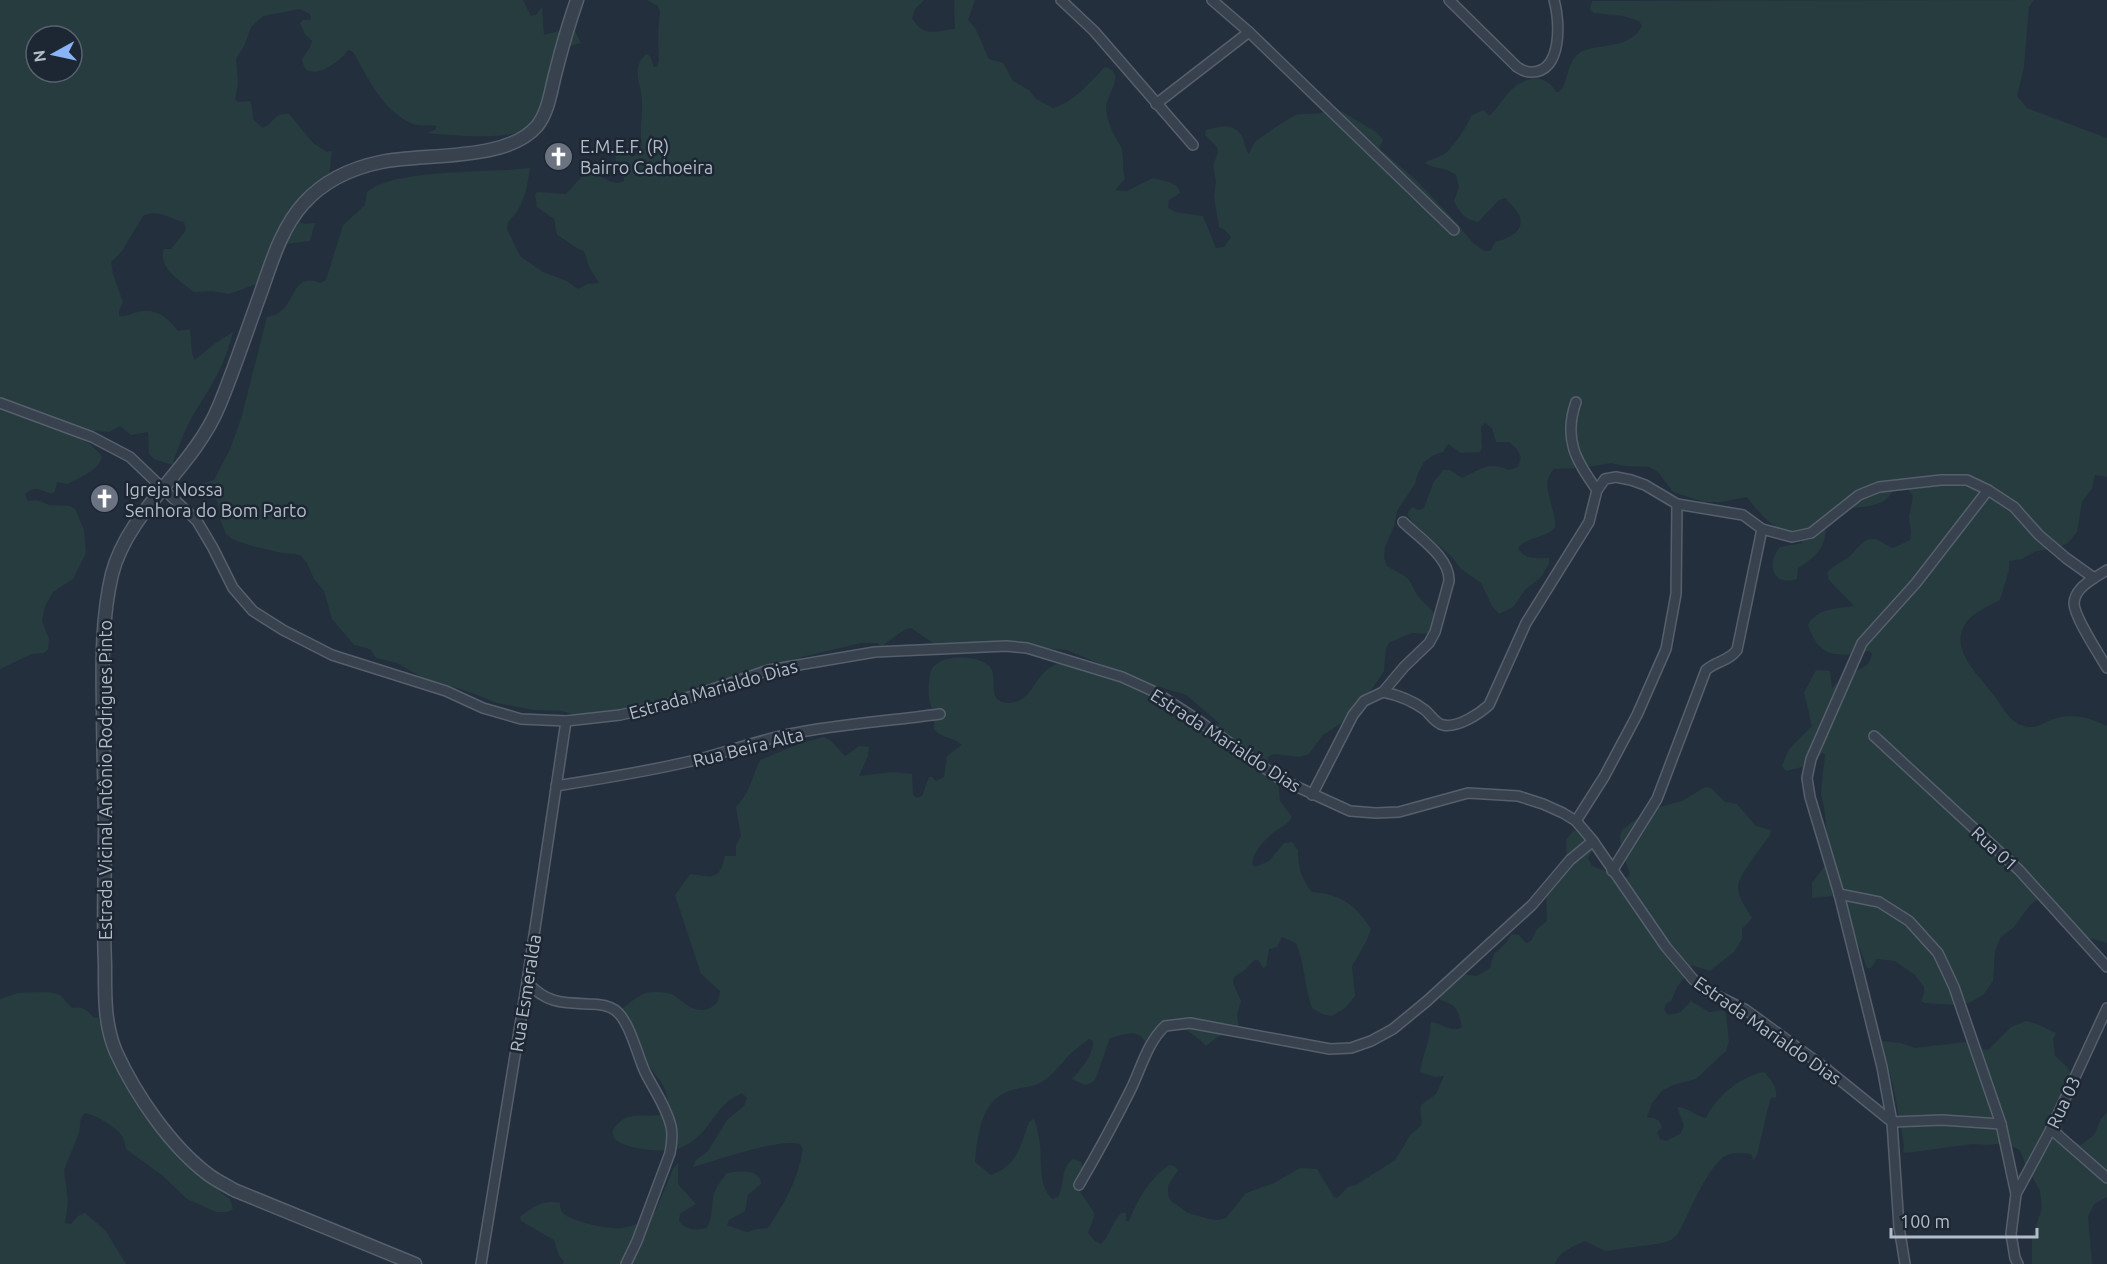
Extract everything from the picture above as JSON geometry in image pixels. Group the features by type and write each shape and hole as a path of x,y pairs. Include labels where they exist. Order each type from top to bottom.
{"street":[{"name":"Estrada Vicinal Antônio Rodrigues Pinto","path":"415,1264 234,1190 209,1175 164,1129 135,1088 116,1050 106,1018 104,946 105,831 102,672 105,615 113,572 123,545 141,515 194,452 216,414 273,258 286,228 304,203 329,182 351,171 382,162 486,151 514,142 536,127 548,104 577,0"},
{"path":"1061,0 1094,31 1193,145"},
{"path":"1212,0 1249,32 1454,230"},
{"path":"1449,0 1516,67 1530,72 1543,69 1551,60 1558,40 1558,11 1554,0"},
{"path":"1156,104 1249,32"},
{"path":"1576,402 1572,415 1570,442 1576,458 1597,490"},
{"name":"Estrada Marialdo Dias","path":"0,404 92,437 130,457 197,521 233,588 254,611 283,630 332,655 446,691 483,708 521,719 566,721 620,715 769,670 875,652 1006,646 1027,648 1122,677 1155,692 1280,779 1350,811 1399,812 1468,793 1518,796 1544,804 1576,821 1593,840 1666,947 1693,979 1707,991 1755,1017 1824,1067 1892,1122"},
{"path":"1383,692 1405,699 1443,725 1460,722 1489,705 1527,623 1589,522 1597,490 1605,480 1616,477 1645,485 1677,504 1743,515 1762,529 1792,537 1811,533 1859,495 1879,487 1941,480 1967,480 1988,489 2014,507 2039,535 2094,578"},
{"path":"1905,1264 1899,1227 1892,1122 1882,1067 1839,894 1810,797 1807,778 1811,759 1862,642 1916,583 1988,489"},
{"path":"1576,821 1604,777 1637,715 1666,649 1676,594 1677,504"},
{"path":"1312,795 1353,715 1364,701 1383,692 1404,667 1429,643 1436,632 1449,581 1449,572 1442,558 1403,522"},
{"path":"1612,871 1657,799 1706,670 1713,664 1732,657 1737,650 1762,529"},
{"path":"2107,570 2082,586 2074,603 2077,615 2107,668"},
{"name":"Rua Beira Alta","path":"556,786 623,776 688,762 793,733 940,714"},
{"name":"Rua Esmeralda","path":"481,1264 566,721"},
{"name":"Rua 01","path":"1874,736 2019,870 2107,967"},
{"path":"1079,1185 1099,1152 1131,1089 1152,1040 1165,1026 1190,1023 1330,1049 1351,1048 1371,1041 1393,1029 1427,1001 1532,905 1569,860 1593,840"},
{"path":"1839,894 1879,902 1909,921 1938,953 1954,987 2001,1124 2016,1194 2012,1234 2018,1264"},
{"path":"527,981 545,998 602,1004 615,1009 623,1018 645,1071 665,1108 673,1141 670,1153 626,1264"},
{"name":"Rua 03","path":"2016,1194 2051,1129 2107,1008"},
{"path":"1892,1122 1942,1120 2001,1124"},
{"path":"2051,1129 2107,1178"}],"green space":[{"path":"0,0 523,0 531,16 536,15 542,7 544,35 570,28 575,31 581,43 558,52 536,114 525,129 505,135 477,136 427,133 436,129 436,126 416,125 402,118 377,93 353,52 348,50 344,56 323,70 309,71 304,67 302,59 312,41 305,34 300,23 303,20 311,20 310,14 300,9 263,16 251,27 236,59 238,84 235,99 238,102 250,101 253,119 262,128 280,115 289,114 313,143 327,152 332,151 328,185 312,207 300,218 300,222 304,224 315,223 310,241 285,244 271,274 257,284 229,294 212,291 194,292 172,274 163,256 164,249 171,249 186,230 184,222 153,213 143,216 122,251 111,262 123,302 119,316 144,311 156,312 166,318 178,331 190,329 192,354 195,360 233,332 226,355 186,429 173,465 154,459 149,454 148,432 131,435 120,426 109,432 88,430 80,439 90,444 102,456 97,465 88,473 67,484 57,482 52,494 35,489 25,494 28,501 37,500 50,505 70,506 75,509 84,530 86,553 73,579 53,592 45,606 42,621 49,639 48,649 44,653 32,654 0,669"},
{"path":"647,0 924,0 915,9 912,18 926,31 936,32 955,29 954,0 975,0 968,20 978,33 989,59 1003,63 1013,81 1029,90 1036,99 1053,108 1075,96 1105,67 1115,74 1106,111 1122,149 1125,179 1115,190 1127,191 1153,178 1173,184 1180,193 1169,200 1168,208 1175,212 1203,216 1216,248 1224,247 1231,237 1219,227 1214,197 1216,181 1213,166 1218,152 1217,147 1205,135 1206,130 1226,127 1234,129 1242,136 1249,154 1256,141 1293,116 1314,114 1332,108 1346,114 1377,134 1383,140 1379,148 1416,180 1473,243 1484,251 1490,251 1495,242 1511,236 1519,229 1520,219 1517,211 1505,198 1499,200 1478,222 1469,219 1454,201 1459,187 1456,175 1425,163 1447,152 1461,135 1472,115 1484,110 1489,116 1517,85 1529,79 1541,79 1559,92 1571,63 1578,54 1585,50 1620,43 1636,34 1642,26 1639,21 1623,16 1594,13 1590,10 1592,1 2034,0 2029,7 2024,67 2017,96 2027,108 2107,138 2107,477 2095,475 2092,489 2082,502 2077,532 2067,544 2036,551 2022,559 2009,561 2009,570 2000,600 1969,619 1963,629 1961,639 1962,649 1972,669 2006,713 2019,724 2033,727 2061,717 2074,716 2088,718 2107,726 2107,943 2075,931 2044,896 2031,904 2013,928 2001,937 1995,951 1993,981 1984,994 1971,1002 1956,1005 1925,1003 1921,1001 1924,987 1915,975 1895,961 1877,959 1871,968 1867,968 1856,939 1846,901 1835,896 1812,898 1812,883 1824,867 1828,852 1821,794 1825,754 1822,753 1810,763 1797,768 1786,771 1782,766 1789,749 1812,726 1804,693 1816,670 1830,671 1832,688 1845,676 1866,666 1872,654 1869,651 1839,655 1824,650 1818,645 1808,625 1816,615 1822,612 1854,606 1829,580 1827,573 1853,554 1862,543 1868,539 1875,539 1893,548 1910,540 1909,517 1913,496 1901,479 1898,480 1887,499 1881,502 1874,505 1838,509 1826,524 1824,539 1816,555 1798,568 1797,579 1789,581 1777,577 1773,560 1780,547 1802,543 1802,541 1771,523 1747,497 1721,502 1704,502 1673,492 1658,472 1649,467 1611,463 1582,468 1554,469 1550,475 1548,489 1555,528 1526,541 1518,548 1527,556 1549,558 1549,563 1542,576 1525,590 1513,607 1499,614 1492,606 1481,583 1461,569 1451,556 1413,523 1407,514 1412,507 1418,510 1424,508 1433,483 1443,470 1450,470 1462,478 1490,466 1509,470 1518,467 1521,457 1517,449 1509,442 1496,442 1492,428 1485,423 1481,427 1482,448 1480,452 1461,453 1448,444 1443,452 1424,462 1415,484 1397,511 1394,526 1385,547 1384,558 1387,566 1408,579 1418,596 1434,613 1436,623 1433,628 1427,634 1412,633 1390,642 1386,648 1384,671 1364,701 1340,724 1323,735 1309,754 1300,757 1274,754 1269,756 1267,763 1278,782 1280,801 1292,817 1263,842 1254,855 1252,864 1255,867 1269,861 1284,843 1292,842 1298,850 1300,868 1305,882 1312,892 1339,898 1360,913 1371,929 1352,966 1355,996 1345,1008 1332,1016 1322,1014 1312,1008 1296,943 1282,937 1277,947 1269,949 1266,967 1263,968 1258,960 1254,960 1234,977 1233,983 1241,1001 1237,1015 1239,1028 1237,1031 1217,1037 1206,1046 1190,1033 1172,1024 1149,1043 1135,1034 1110,1038 1095,1079 1085,1085 1072,1079 1089,1056 1093,1041 1089,1039 1040,1083 1009,1091 992,1103 986,1111 979,1131 975,1162 991,1175 1007,1166 1017,1154 1029,1122 1033,1119 1040,1142 1044,1187 1052,1199 1058,1197 1066,1167 1073,1159 1081,1162 1083,1168 1079,1190 1095,1214 1088,1233 1101,1244 1121,1213 1126,1213 1126,1221 1129,1221 1145,1190 1169,1165 1178,1170 1168,1186 1171,1201 1188,1213 1209,1219 1226,1218 1246,1193 1274,1183 1300,1168 1317,1169 1334,1197 1337,1198 1348,1187 1356,1185 1395,1160 1411,1134 1421,1126 1421,1105 1436,1094 1444,1076 1435,1077 1420,1072 1430,1035 1431,1022 1451,1029 1462,1027 1456,1009 1440,1000 1440,993 1462,974 1477,976 1490,968 1494,954 1512,934 1519,935 1526,943 1531,941 1537,929 1547,921 1547,898 1550,888 1567,873 1566,840 1573,831 1586,830 1598,838 1588,858 1592,866 1625,878 1628,877 1630,874 1621,847 1622,830 1648,810 1682,801 1705,787 1711,788 1725,802 1737,804 1756,826 1771,830 1739,882 1739,895 1752,918 1742,929 1742,939 1734,952 1710,971 1691,965 1692,968 1664,1009 1667,1014 1675,1014 1691,1001 1709,1012 1724,1010 1729,1041 1726,1051 1696,1079 1673,1085 1662,1091 1652,1103 1647,1117 1660,1123 1662,1128 1657,1132 1660,1139 1666,1141 1680,1134 1684,1126 1677,1107 1706,1118 1716,1102 1730,1089 1746,1078 1764,1072 1776,1090 1776,1098 1772,1097 1770,1100 1757,1155 1753,1161 1752,1155 1740,1153 1721,1159 1703,1185 1678,1234 1663,1243 1605,1251 1585,1241 1563,1253 1555,1264 563,1264 564,1261 559,1256 554,1240 521,1221 520,1217 529,1210 554,1202 560,1203 565,1215 601,1227 622,1228 646,1224 656,1210 673,1169 678,1163 678,1184 696,1204 680,1214 679,1221 688,1228 707,1228 715,1191 727,1173 748,1172 757,1175 761,1184 748,1195 745,1211 729,1220 727,1225 747,1232 768,1228 794,1181 803,1149 800,1144 790,1143 763,1147 693,1167 696,1160 708,1151 727,1120 744,1106 747,1098 742,1093 726,1103 694,1141 677,1149 643,1149 620,1142 614,1137 614,1129 622,1120 633,1116 661,1114 666,1112 667,1105 667,1095 662,1084 646,1061 619,1011 640,996 652,992 671,994 700,1010 712,1007 718,1001 720,991 701,974 675,895 690,874 714,876 720,870 725,856 736,856 736,845 741,836 736,807 748,790 760,760 801,743 824,737 845,756 859,746 869,747 868,756 859,776 894,772 912,774 913,795 917,798 922,796 929,777 936,781 944,777 947,756 962,745 934,729 929,694 930,674 933,667 939,662 957,657 976,659 990,667 995,695 1002,702 1009,703 1025,697 1046,671 1062,663 1131,684 1213,724 1218,725 1219,723 1186,695 1146,683 1067,650 1011,646 960,650 936,645 911,628 904,630 882,646 877,643 861,643 802,657 757,672 749,682 677,708 679,705 624,714 579,716 562,711 534,710 497,703 423,678 397,663 376,658 370,649 354,645 332,619 324,591 301,556 252,546 232,539 226,534 221,522 218,503 210,490 202,484 214,480 230,449 241,419 267,317 284,309 297,287 303,282 320,283 326,280 343,225 365,205 367,192 380,184 421,175 530,168 524,197 518,210 508,222 507,229 520,256 543,272 567,281 578,289 587,284 599,283 589,267 584,251 557,235 554,219 537,207 535,195 537,192 565,194 582,177 588,175 619,183 624,181 616,166 619,144 622,143 632,157 642,145 642,95 638,77 639,65 646,54 650,56 654,67 657,67 659,60 660,12 658,6"},
{"path":"48,992 60,995 72,1008 82,1008 94,1018 98,1017 118,1067 165,1141 189,1167 230,1199 233,1209 227,1212 216,1212 187,1199 163,1176 126,1149 119,1132 99,1118 85,1113 81,1118 79,1133 64,1170 68,1201 65,1223 71,1224 78,1216 85,1213 105,1230 126,1264 0,1264 0,999 17,993"},
{"path":"2026,1021 2056,1033 2053,1039 2055,1056 2071,1074 2075,1097 2063,1116 2062,1126 2065,1138 2081,1145 2094,1135 2107,1112 2107,1197 2094,1204 2088,1217 2092,1264 2032,1264 2032,1238 2042,1208 2040,1191 2020,1150 2005,1143 1973,1144 1905,1153 1903,1151 1904,1145 1895,1095 1882,1041 1901,1043 1915,1048 1974,1041 1981,1049 1988,1050 2011,1027"}],"place":[{"name":"E.M.E.F. (R) Bairro Cachoeira","path":"559,156"},
{"name":"Igreja Nossa Senhora do Bom Parto","path":"104,499"}]}
